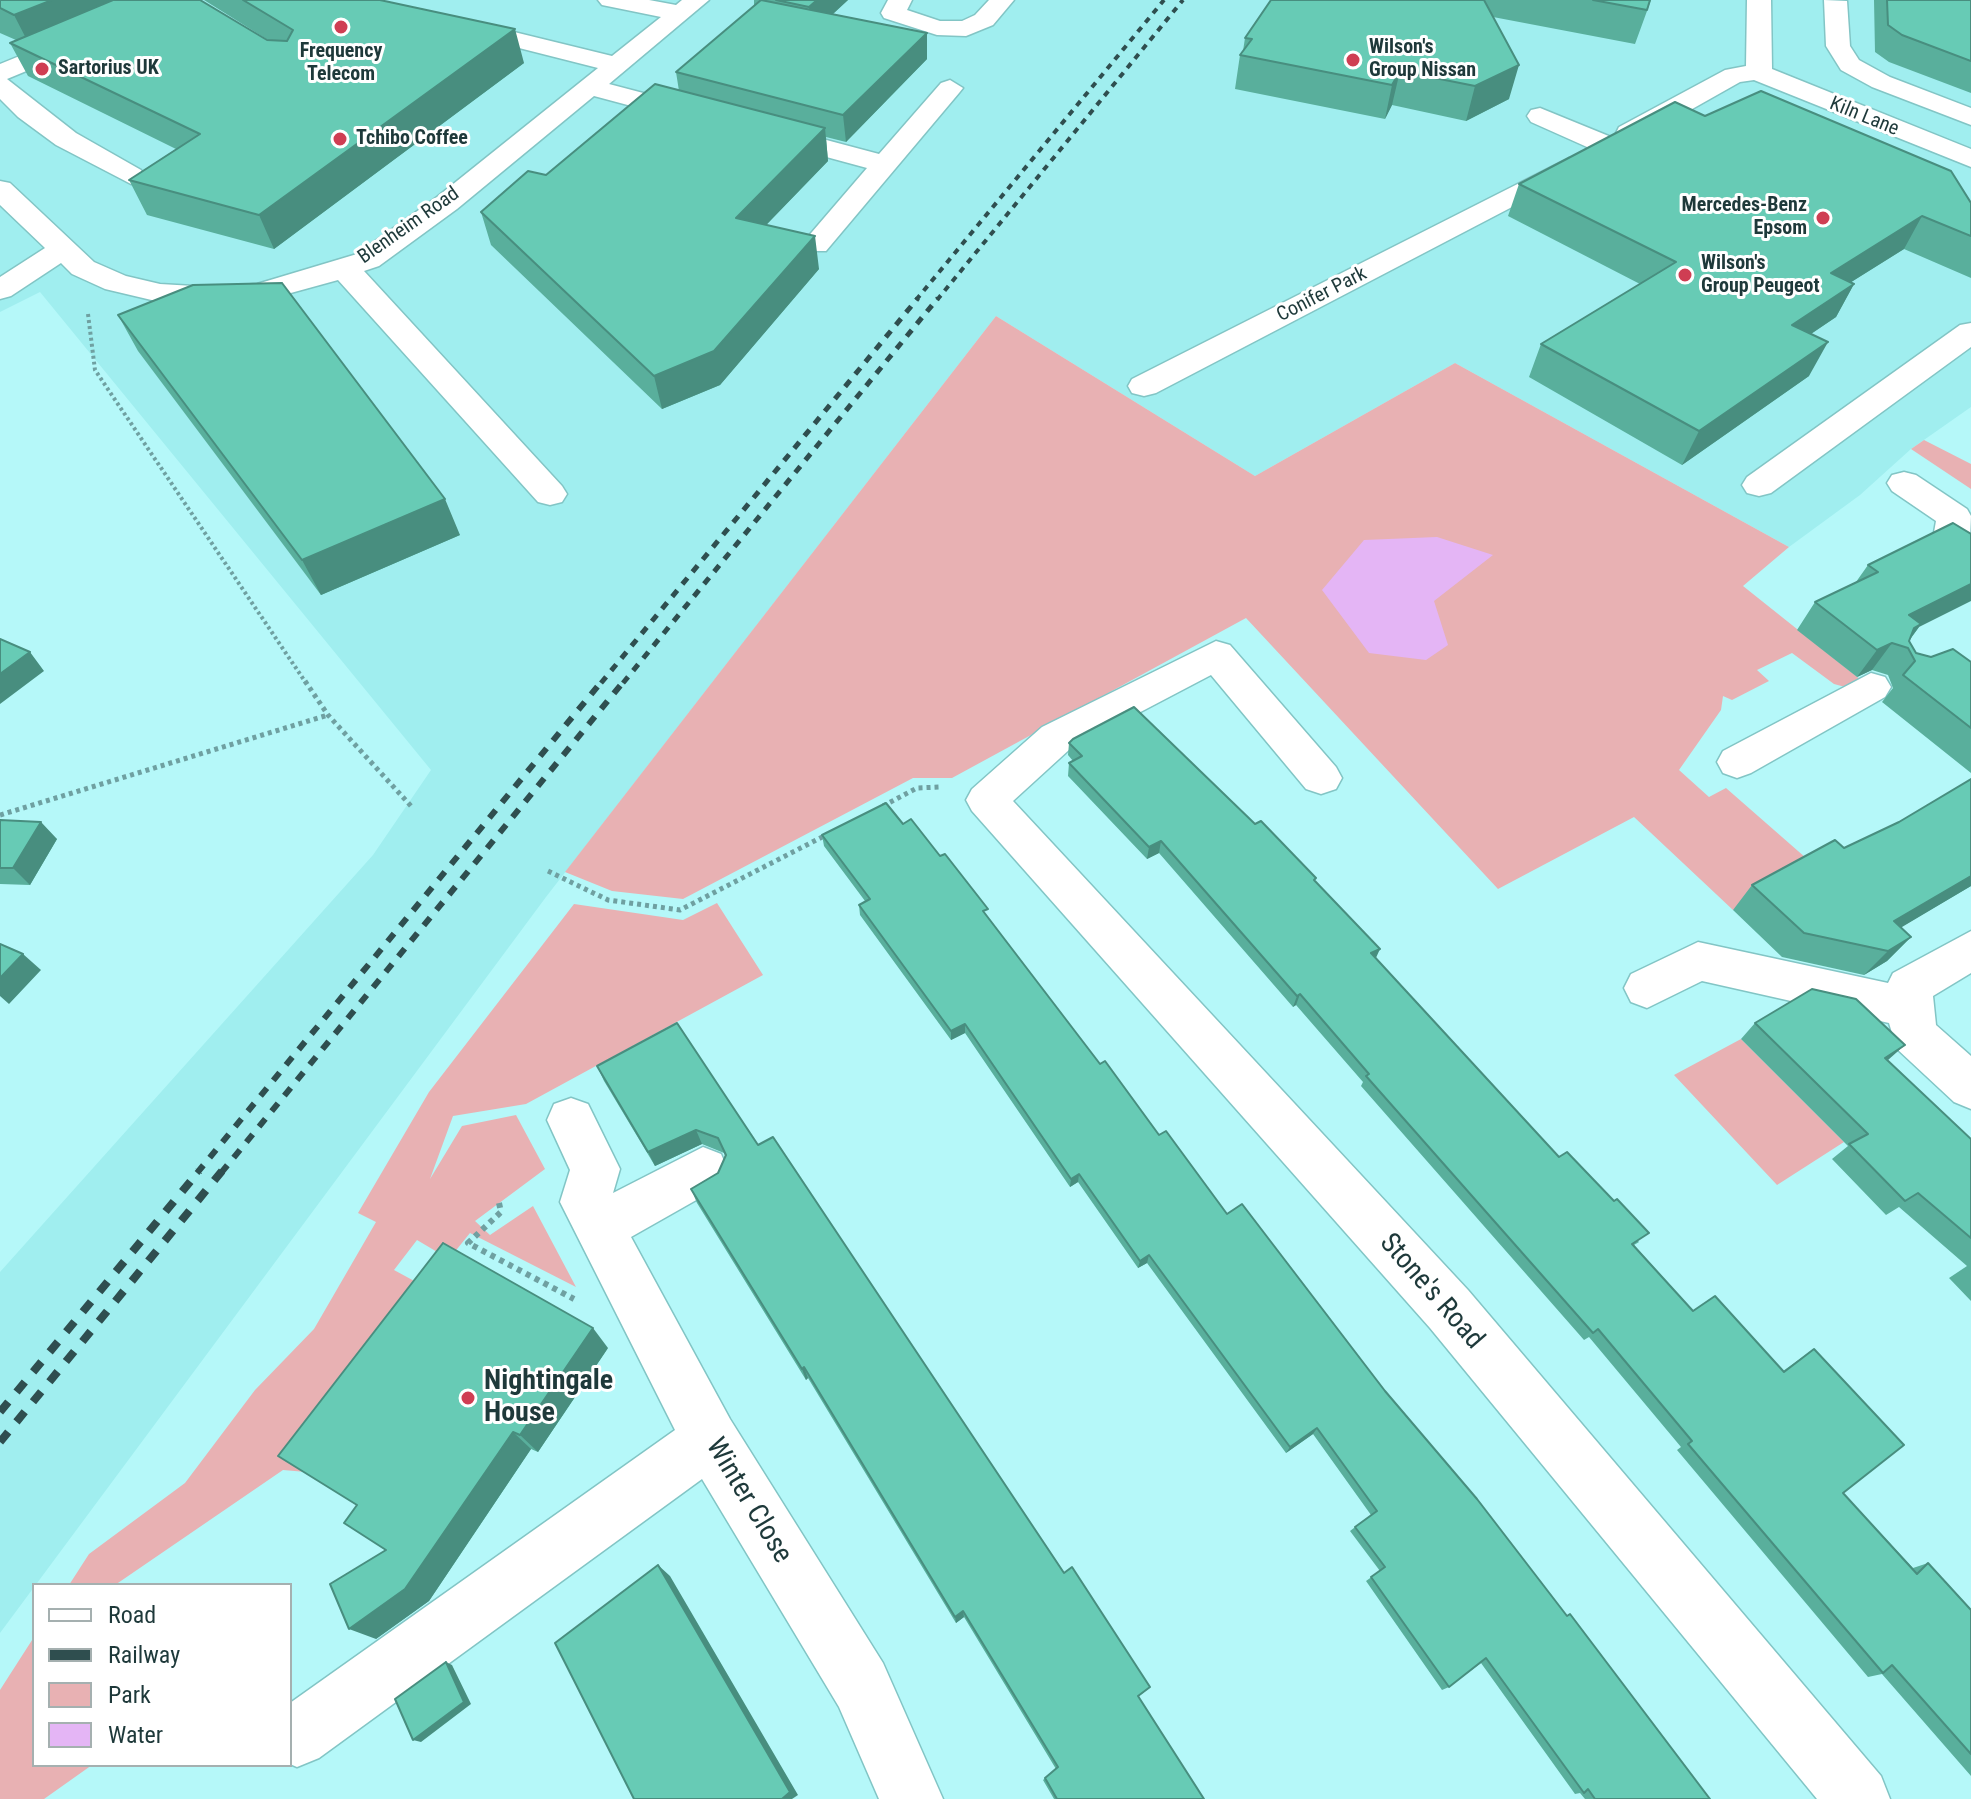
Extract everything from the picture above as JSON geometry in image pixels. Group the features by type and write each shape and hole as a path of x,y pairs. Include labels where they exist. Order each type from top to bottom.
{"street":[{"path":"610,0 689,6"},
{"path":"900,0 893,13 937,28 966,29 984,20 1002,0"},
{"path":"1540,116 1606,145 1734,75 1759,72 1759,0"},
{"path":"1835,1 1838,46 1850,65 1881,82 1971,117"},
{"path":"6,65 185,3"},
{"name":"Blenheim Road","path":"0,189 73,258 116,283 160,293 211,296 258,293 368,260 447,203 689,6"},
{"path":"447,23 617,65"},
{"name":"Kiln Lane","path":"1759,72 1772,81 1971,159"},
{"path":"0,85 27,111 66,139 131,176"},
{"path":"589,87 721,121"},
{"path":"816,245 882,163 950,88"},
{"path":"751,129 882,163"},
{"name":"Conifer Park","path":"1144,386 1606,145"},
{"path":"0,290 73,258"},
{"path":"344,268 550,494"},
{"path":"1759,485 1971,332"},
{"path":"1904,483 1954,517 1950,544 1956,550"},
{"path":"987,800 1056,738 1216,655 1321,778"},
{"path":"1737,762 1871,687"},
{"name":"Stone's Road","path":"987,800 1449,1309 1858,1799"},
{"path":"1913,1021 1909,987 1971,950"},
{"path":"1647,988 1698,961 1913,1021 1971,1087"},
{"path":"571,1120 595,1169 592,1215 703,1170"},
{"name":"Winter Close","path":"592,1215 710,1439 861,1685 911,1799"},
{"path":"297,1736 710,1439"}],"path":[{"path":"73,258 95,370 328,715 411,806"},
{"path":"0,815 328,715"},
{"path":"875,810 917,788 954,786 987,800"},
{"path":"548,871 608,900 680,910 833,831"},
{"path":"499,1203 501,1212 468,1243 600,1313 636,1299"}],"shaded area":[{"path":"0,0 1971,0 1971,407 1911,449 1860,495 1789,547 1455,363 1255,476 996,316 546,897 37,1583 32,1583 32,1590 0,1633 0,1272 373,855 431,770 40,292 0,312"}],"green space":[{"path":"996,316 1255,476 1455,363 1789,547 1743,586 1861,680 1845,687 1834,684 1792,653 1757,670 1769,681 1732,700 1723,696 1721,710 1679,770 1709,797 1726,788 1814,865 1733,910 1634,817 1498,889 1246,618 952,778 913,778 683,899 612,891 565,872"},
{"path":"1924,440 1971,464 1971,489 1911,449"},
{"path":"717,903 763,975 526,1104 453,1116 430,1179 462,1126 516,1115 545,1169 475,1221 490,1235 533,1206 576,1287 470,1233 449,1259 417,1240 394,1270 440,1295 306,1472 283,1470 118,1583 70,1583 89,1554 185,1483 255,1390 314,1329 376,1222 358,1213 429,1092 574,904 683,920"},
{"path":"1741,1039 1844,1142 1777,1185 1674,1075"},
{"path":"32,1640 32,1767 89,1767 44,1799 0,1799 0,1690"}],"water":[{"path":"1437,537 1493,555 1434,601 1448,645 1426,660 1369,653 1322,590 1364,540"}],"building":[{"path":"0,0 52,0 14,15 0,8"},
{"path":"113,0 200,0 267,40 287,41 293,30 243,0 380,0 515,29 259,215 129,180 200,134 10,43"},
{"path":"761,0 927,33 843,115 676,72"},
{"path":"776,0 817,0 809,7"},
{"path":"1271,0 1484,0 1519,65 1475,86 1400,71 1392,85 1240,55 1252,39 1245,38"},
{"path":"1593,0 1650,0 1647,10"},
{"path":"1887,0 1971,0 1971,61 1902,35 1888,25"},
{"path":"655,84 825,128 736,218 815,236 714,351 654,376 481,212 528,171 546,175"},
{"path":"1761,91 1951,171 1971,203 1971,236 1922,216 1831,273 1854,284 1792,325 1828,342 1699,431 1541,344 1676,262 1519,184 1675,102 1705,116"},
{"path":"282,283 445,499 302,560 118,315 193,285"},
{"path":"1953,523 1971,534 1971,584 1909,615 1921,624 1914,628 1909,641 1916,653 1931,657 1953,649 1971,662 1971,728 1903,675 1915,661 1908,648 1892,643 1877,650 1815,602 1878,572 1868,565"},
{"path":"0,639 30,652 0,674"},
{"path":"1134,707 1255,824 1261,821 1316,878 1314,880 1380,949 1371,953 1559,1157 1567,1152 1649,1233 1632,1244 1693,1311 1715,1296 1784,1372 1814,1349 1904,1445 1843,1493 1917,1574 1928,1563 1971,1610 1971,1754 1892,1665 1883,1673 1688,1444 1692,1441 1598,1329 1593,1333 1366,1076 1369,1074 1300,994 1297,996 1161,841 1149,847 1069,763 1082,756 1069,743 1073,739"},
{"path":"1971,779 1971,876 1894,921 1911,937 1888,951 1804,933 1752,885 1835,840 1844,848 1899,822"},
{"path":"886,803 903,824 911,819 940,856 945,854 988,909 983,911 1100,1064 1105,1061 1159,1135 1166,1131 1227,1214 1242,1204 1385,1391 1477,1499 1567,1616 1570,1614 1710,1799 1595,1799 1588,1789 1584,1793 1486,1658 1449,1687 1371,1577 1385,1567 1355,1527 1377,1511 1317,1428 1290,1447 1149,1255 1140,1261 1079,1174 1071,1179 965,1024 951,1031 859,905 870,899 822,835"},
{"path":"0,820 41,822 13,868 0,868"},
{"path":"0,944 23,954 0,978"},
{"path":"1812,989 1856,999 1905,1045 1885,1058 1971,1139 1971,1238 1918,1193 1905,1201 1849,1144 1868,1134 1755,1023"},
{"path":"677,1023 758,1145 773,1137 1064,1573 1072,1567 1150,1687 1138,1696 1204,1799 1057,1799 1045,1778 1058,1767 963,1611 955,1617 804,1367 802,1369 691,1189 718,1173 726,1155 718,1138 696,1130 648,1152 597,1066"},
{"name":"Nightingale House","path":"443,1243 593,1328 520,1435 513,1432 405,1589 349,1629 330,1584 386,1550 344,1523 357,1505 278,1456"},
{"path":"658,1565 790,1792 782,1799 634,1799 555,1643"},
{"path":"446,1662 464,1702 413,1740 395,1699"}],"railway":[{"path":"916,300 1164,0"},
{"path":"937,300 1183,0"},
{"path":"601,683 918,298"},
{"path":"623,683 938,298"},
{"path":"197,1173 602,681"},
{"path":"221,1173 624,681"},
{"path":"0,1412 199,1171"},
{"path":"0,1442 222,1171"}],"place":[{"name":"Frequency Telecom","path":"341,27"},
{"name":"Wilson's Group Nissan","path":"1353,60"},
{"name":"Sartorius UK","path":"42,69"},
{"name":"Tchibo Coffee","path":"340,139"},
{"name":"Mercedes-Benz Epsom","path":"1823,218"},
{"name":"Wilson's Group Peugeot","path":"1685,275"},
{"name":"Nightingale House","path":"468,1398"}]}
